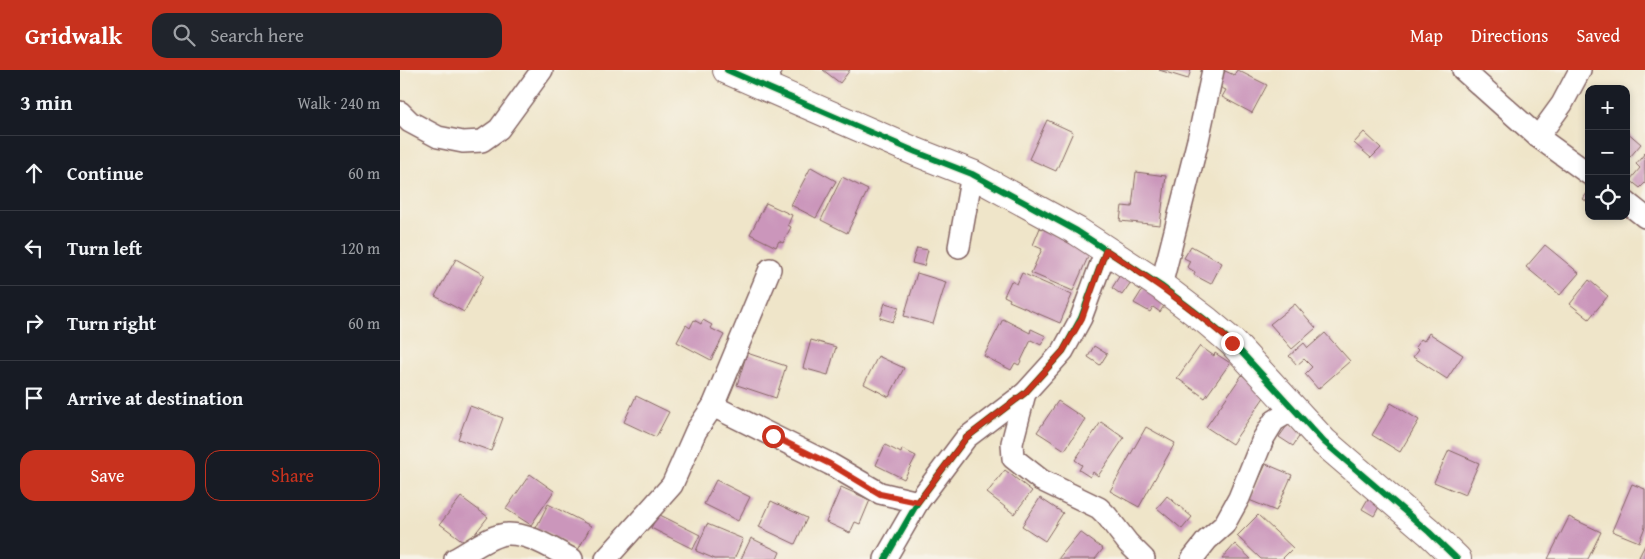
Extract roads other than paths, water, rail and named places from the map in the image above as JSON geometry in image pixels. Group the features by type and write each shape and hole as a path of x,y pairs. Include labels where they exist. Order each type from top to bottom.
{"street":[{"path":"400,112 410,122 438,137 463,142 482,141 498,129 542,70"},
{"path":"727,70 766,78 972,174 1077,231 1161,286 1208,321 1232,343 1324,442 1429,532 1457,559"},
{"path":"1161,286 1198,140 1213,70"},
{"path":"1463,70 1538,137 1585,171"},
{"path":"1538,137 1562,104 1580,70"},
{"path":"959,246 972,174"},
{"path":"1630,205 1645,217"},
{"path":"885,559 918,502 966,438 1025,393 1063,351 1082,318 1106,250"},
{"path":"606,559 672,485 696,431 713,406 770,269"},
{"path":"1025,393 1012,443 1013,458 1041,480 1099,508 1107,516 1126,551 1144,559"},
{"path":"713,406 830,464 880,494 918,502"},
{"path":"1192,559 1207,540 1224,525 1239,498 1263,439 1274,421 1294,409"},
{"path":"455,559 491,538 506,534 528,537 572,559"}]}
